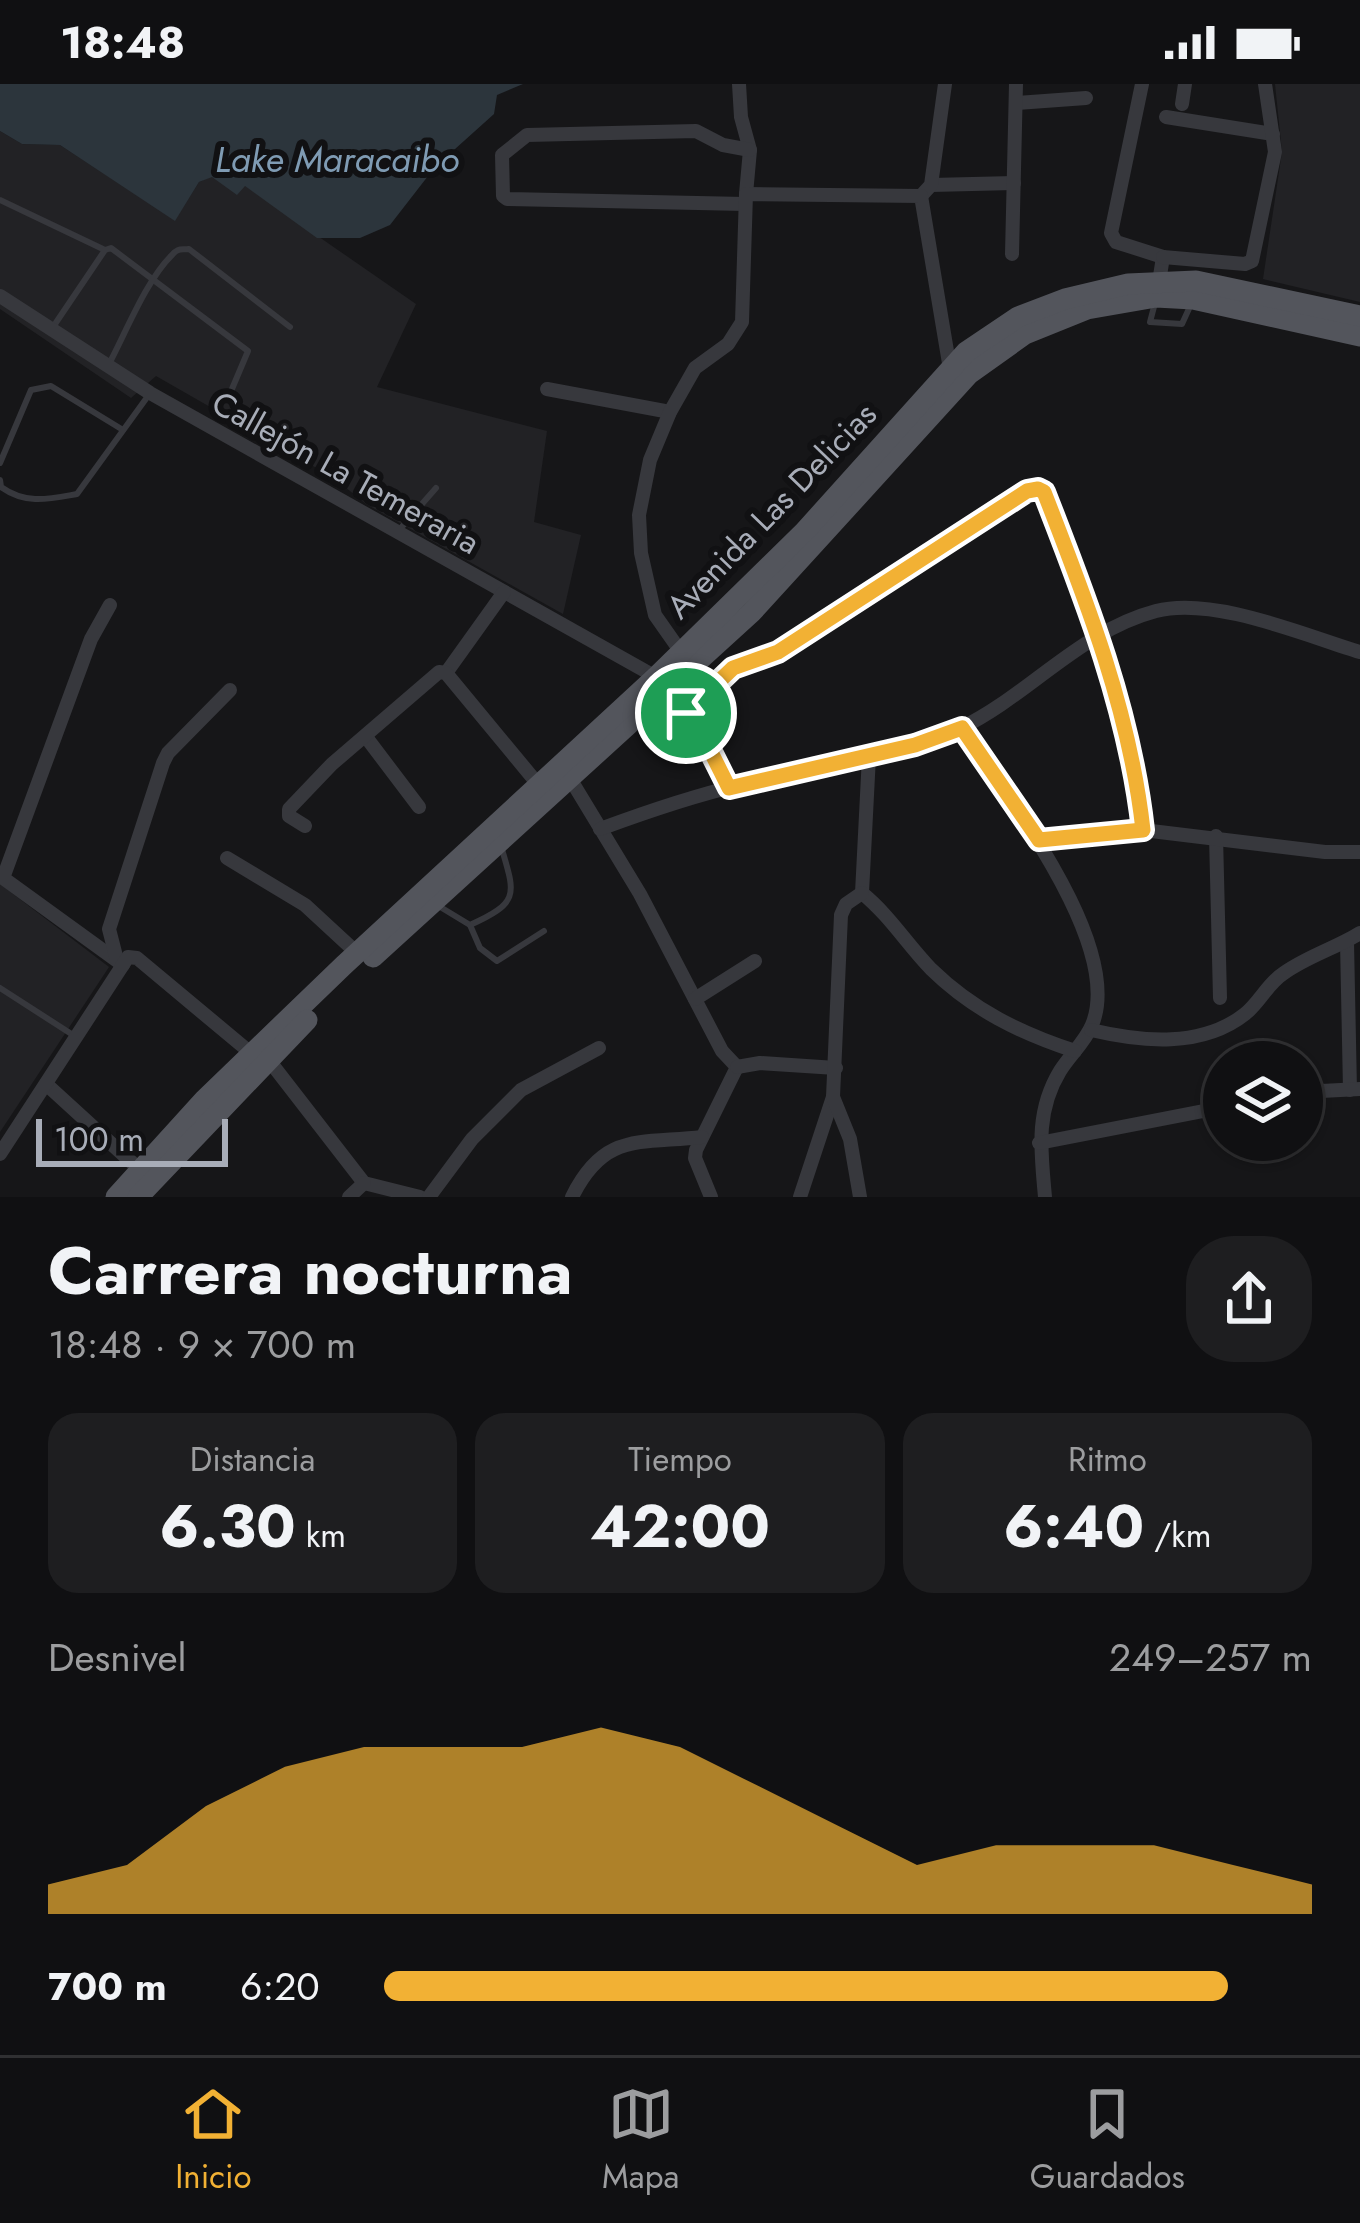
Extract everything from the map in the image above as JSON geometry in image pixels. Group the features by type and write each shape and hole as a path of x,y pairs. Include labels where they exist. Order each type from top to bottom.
{"main road":[{"name":"Avenida Las Delicias","path":"138,1197 357,952 537,783 752,612 968,374 1025,334 1087,310 1196,280 1360,316"},
{"name":"Avenida Las Delicias","path":"116,1197 139,1169 260,1057 571,780 662,684 681,652 804,532 966,352 1018,317 1128,284 1360,336"}],"street":[{"path":"681,652 655,615 641,553 639,515 650,460 670,412 695,368 728,344 742,322 750,150 741,117 740,84"},
{"path":"946,84 926,190 950,369"},
{"path":"1012,254 1016,84"},
{"path":"1142,84 1111,233 1116,242 1163,257 1245,264 1252,261 1275,152 1265,84"},
{"path":"1182,104 1185,84"},
{"path":"1017,103 1086,98"},
{"path":"1166,117 1273,134"},
{"path":"750,150 723,145 696,131 527,135 502,154 503,196 745,199 1014,183"},
{"path":"1158,290 1163,257"},
{"name":"Callejón La Temeraria","path":"0,296 150,393 662,684"},
{"path":"547,389 670,412"},
{"path":"686,713 733,668 778,652 1027,491 1038,489 1044,492 1100,634 1137,780 1143,830"},
{"path":"304,826 290,816 289,809 433,674 446,673 504,592"},
{"path":"110,605 91,639 3,878 120,963"},
{"path":"600,829 729,788 869,756 962,728 1100,634 1158,610 1197,609 1252,620 1360,652"},
{"path":"446,673 537,783"},
{"path":"662,684 700,730 729,788"},
{"path":"120,963 109,929 165,758 230,690"},
{"path":"962,728 1039,840 1093,950 1100,999 1090,1030 1059,1072 1044,1107 1039,1143 1045,1197"},
{"path":"366,736 419,807"},
{"path":"862,893 869,756"},
{"path":"571,780 722,1051 737,1067"},
{"path":"1039,840 1143,830 1360,852"},
{"path":"1216,836 1220,998"},
{"path":"227,858 305,905 357,952"},
{"path":"862,893 928,966 968,1001 1023,1034 1075,1051"},
{"path":"800,1197 833,1096 842,915 846,904 862,893"},
{"path":"1090,1030 1123,1038 1217,1033 1249,1011 1279,976 1353,938 1355,1089 1323,1091"},
{"path":"0,1154 128,957 137,958 260,1057 364,1184 420,1197"},
{"path":"695,999 755,961"},
{"path":"429,1197 472,1139 521,1090 598,1048"},
{"path":"737,1067 760,1063 836,1068"},
{"path":"711,1197 695,1158 737,1067"},
{"path":"46,1084 139,1169"},
{"path":"833,1096 850,1139 860,1197"},
{"path":"1039,1143 1203,1111"},
{"path":"572,1197 607,1150 624,1144 702,1137"},
{"path":"349,1197 364,1184"}],"lane":[{"path":"0,200 105,250 116,250 248,351 229,396"},
{"path":"107,367 173,252 189,249 290,327"},
{"path":"51,330 105,250"},
{"path":"0,463 31,390 40,385 51,386 124,430"},
{"path":"0,480 13,496 34,501 77,494 150,393"},
{"path":"398,532 436,488"},
{"path":"470,925 513,895 500,844"},
{"path":"434,903 470,925 480,948 497,961 544,931"},
{"path":"0,988 76,1036"}],"shaded area":[{"path":"1275,84 1360,84 1360,302 1263,279 1282,152"},
{"path":"0,131 22,144 60,145 175,220 199,182 212,176 244,185 416,304 377,387 547,431 534,522 581,535 563,614 366,504 334,478 156,376 131,398 0,309"},
{"path":"0,884 109,967 0,1132"}],"water":[{"name":"Lake Maracaibo","path":"0,84 523,84 497,95 494,114 435,167 390,225 360,238 317,238 245,186 237,195 212,177 199,182 175,221 60,145 22,144 0,131"}],"route":[{"path":"1038,489 1044,492 1100,634 1137,780 1143,830 1039,840 962,728 915,745 729,788 700,730 686,713 733,668 778,652 1027,491 1038,489"}]}
